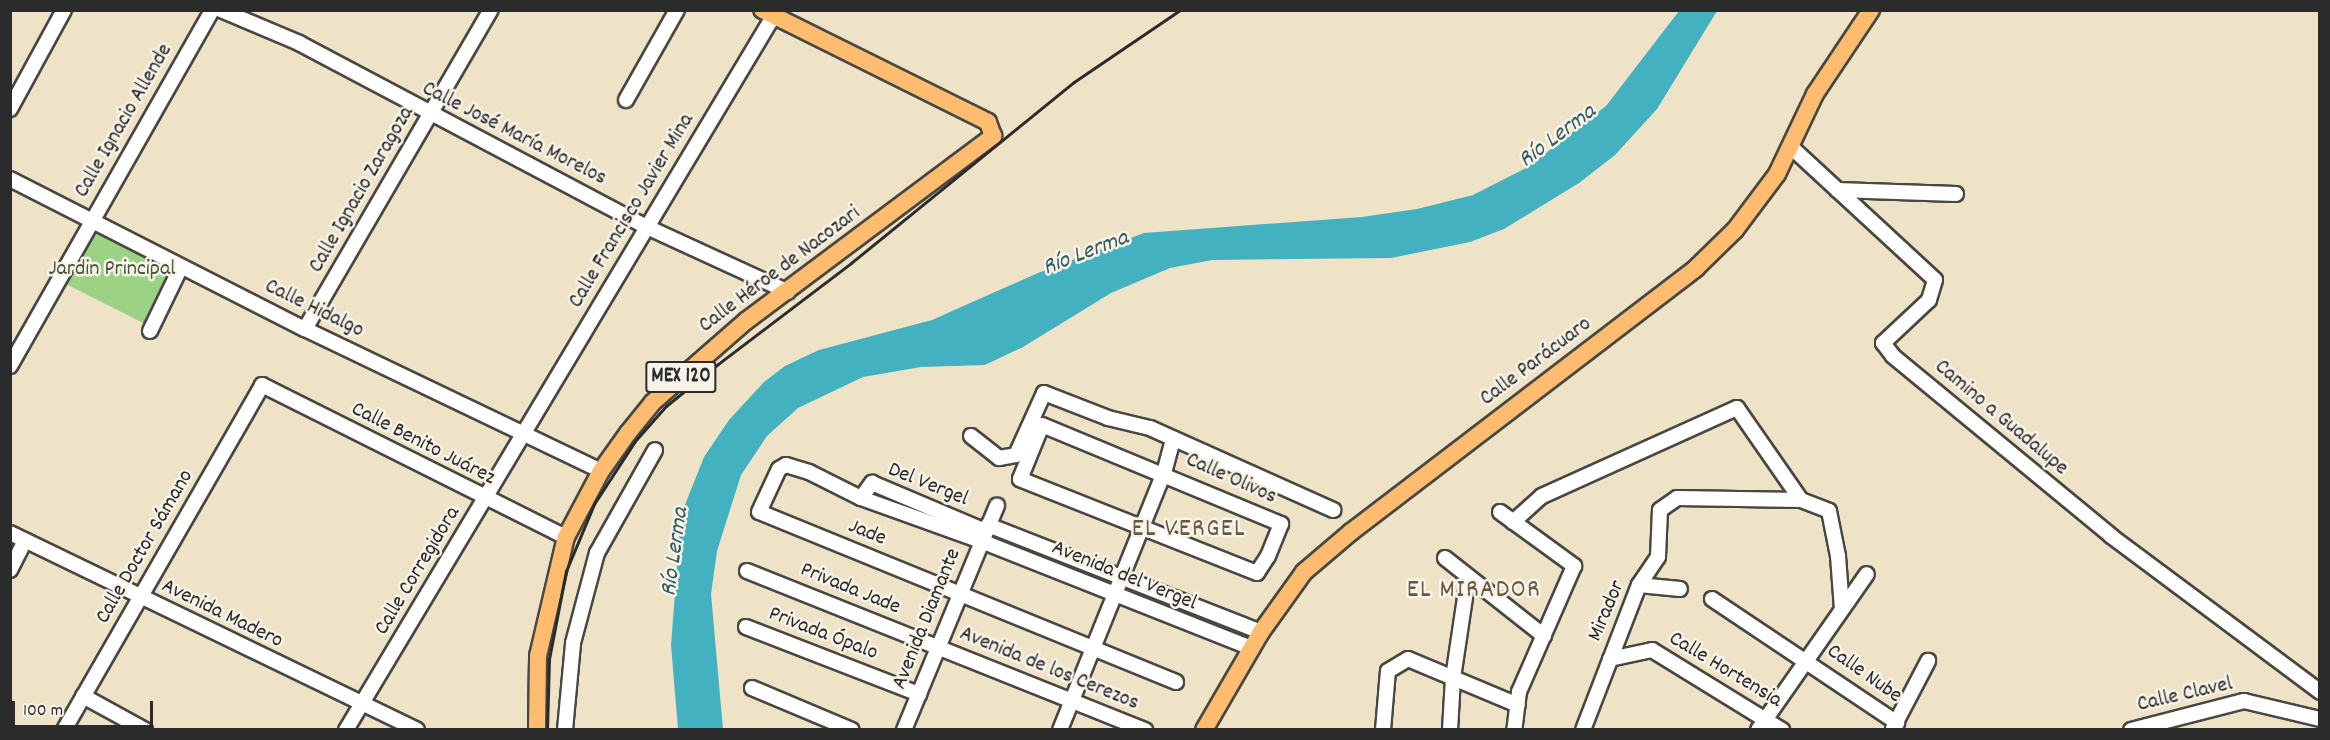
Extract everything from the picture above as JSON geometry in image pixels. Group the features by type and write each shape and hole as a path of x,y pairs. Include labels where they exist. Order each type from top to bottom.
{"main road":[{"name":"Calle Parácuaro","path":"1203,729 1261,632 1304,572 1351,532 1696,268 1760,200 1815,94 1871,10"},
{"name":"Calle Héroe de Nacozari","path":"537,729 540,645 566,537 601,471 652,403 746,321 788,292 993,136 988,122 771,13"}],"street":[{"path":"10,109 64,10"},
{"name":"Calle Ignacio Allende","path":"10,366 212,10"},
{"name":"Calle José María Morelos","path":"222,10 299,43 430,115 647,227 788,292"},
{"name":"Calle Ignacio Zaragoza","path":"305,329 490,10"},
{"path":"626,100 677,10"},
{"name":"Calle Francisco Javier Mina","path":"524,433 771,13"},
{"name":"Camino a Guadalupe","path":"1790,146 1935,280 1929,300 1883,343 1893,356 2111,536 2319,692"},
{"name":"Calle Hidalgo","path":"10,179 305,329 601,471"},
{"path":"1837,190 1956,194"},
{"path":"150,331 181,267"},
{"name":"Calle Benito Juárez","path":"262,385 485,499 566,537"},
{"name":"Calle Doctor Sámano","path":"64,729 262,385"},
{"path":"971,436 999,458 1016,454 1044,393 1173,439 1333,510"},
{"path":"1513,522 1542,496 1737,408 1801,500 1828,511 1838,556 1842,609"},
{"name":"Calle Olivos","path":"1042,425 1164,472 1281,524 1257,573 1020,479 1042,425"},
{"name":"Calle Corregidora","path":"346,729 524,433"},
{"path":"1060,729 1164,472 1173,439"},
{"path":"565,729 573,643 597,553 655,450"},
{"name":"Del Vergel","path":"759,512 780,469 786,465 810,472 861,498 985,532"},
{"name":"Mirador","path":"1583,729 1639,585 1658,557 1660,510 1677,498 1801,500"},
{"name":"Avenida Diamante","path":"904,729 997,505"},
{"name":"Jade","path":"759,512 1092,650 1176,682"},
{"path":"1500,512 1574,566 1518,705 1514,729"},
{"name":"Avenida del Vergel","path":"985,532 1121,579 1261,632"},
{"name":"Avenida del Vergel","path":"985,532 1114,596 1251,648"},
{"name":"Avenida Madero","path":"10,533 417,729"},
{"path":"10,570 25,541"},
{"path":"1445,558 1544,636"},
{"name":"Privada Jade","path":"747,571 938,647"},
{"path":"1763,724 1867,574"},
{"path":"1450,729 1453,678 1468,578"},
{"path":"1639,585 1680,590"},
{"name":"Calle Nube","path":"1712,599 1806,659 1894,726"},
{"name":"Privada Ópalo","path":"746,627 918,694"},
{"name":"Avenida de los Cerezos","path":"938,647 1071,702 1144,729"},
{"name":"Calle Hortensia","path":"1610,659 1652,650 1763,724 1782,729"},
{"path":"1383,729 1388,671 1408,659 1518,705"},
{"path":"1894,726 1928,661"},
{"path":"752,688 852,729"},
{"path":"83,696 145,729"},
{"name":"Calle Clavel","path":"2131,729 2244,701 2319,719"}],"green space":[{"name":"Jardin Principal","path":"93,225 178,269 149,326 64,283"}],"water":[{"path":"1679,11 1717,11 1657,109 1615,155 1579,183 1504,229 1470,242 1391,258 1212,260 1170,268 1111,293 1023,347 985,365 921,367 863,377 798,408 767,436 741,475 717,551 711,594 723,729 678,729 671,645 681,515 704,457 729,420 764,382 785,366 819,350 932,320 1038,273 1144,233 1362,217 1417,209 1473,195 1528,167 1606,106"}],"railway":[{"path":"547,730 549,659 566,571 594,504 635,441 666,406 851,263 1074,82 1180,10"}],"district":[{"name":"EL VERGEL","path":"1189,530"},
{"name":"EL MIRADOR","path":"1474,591"}],"water label":[{"name":"Río Lerma","path":"1558,137"},
{"name":"Río Lerma","path":"1086,254"},
{"name":"Río Lerma","path":"676,552"}]}
